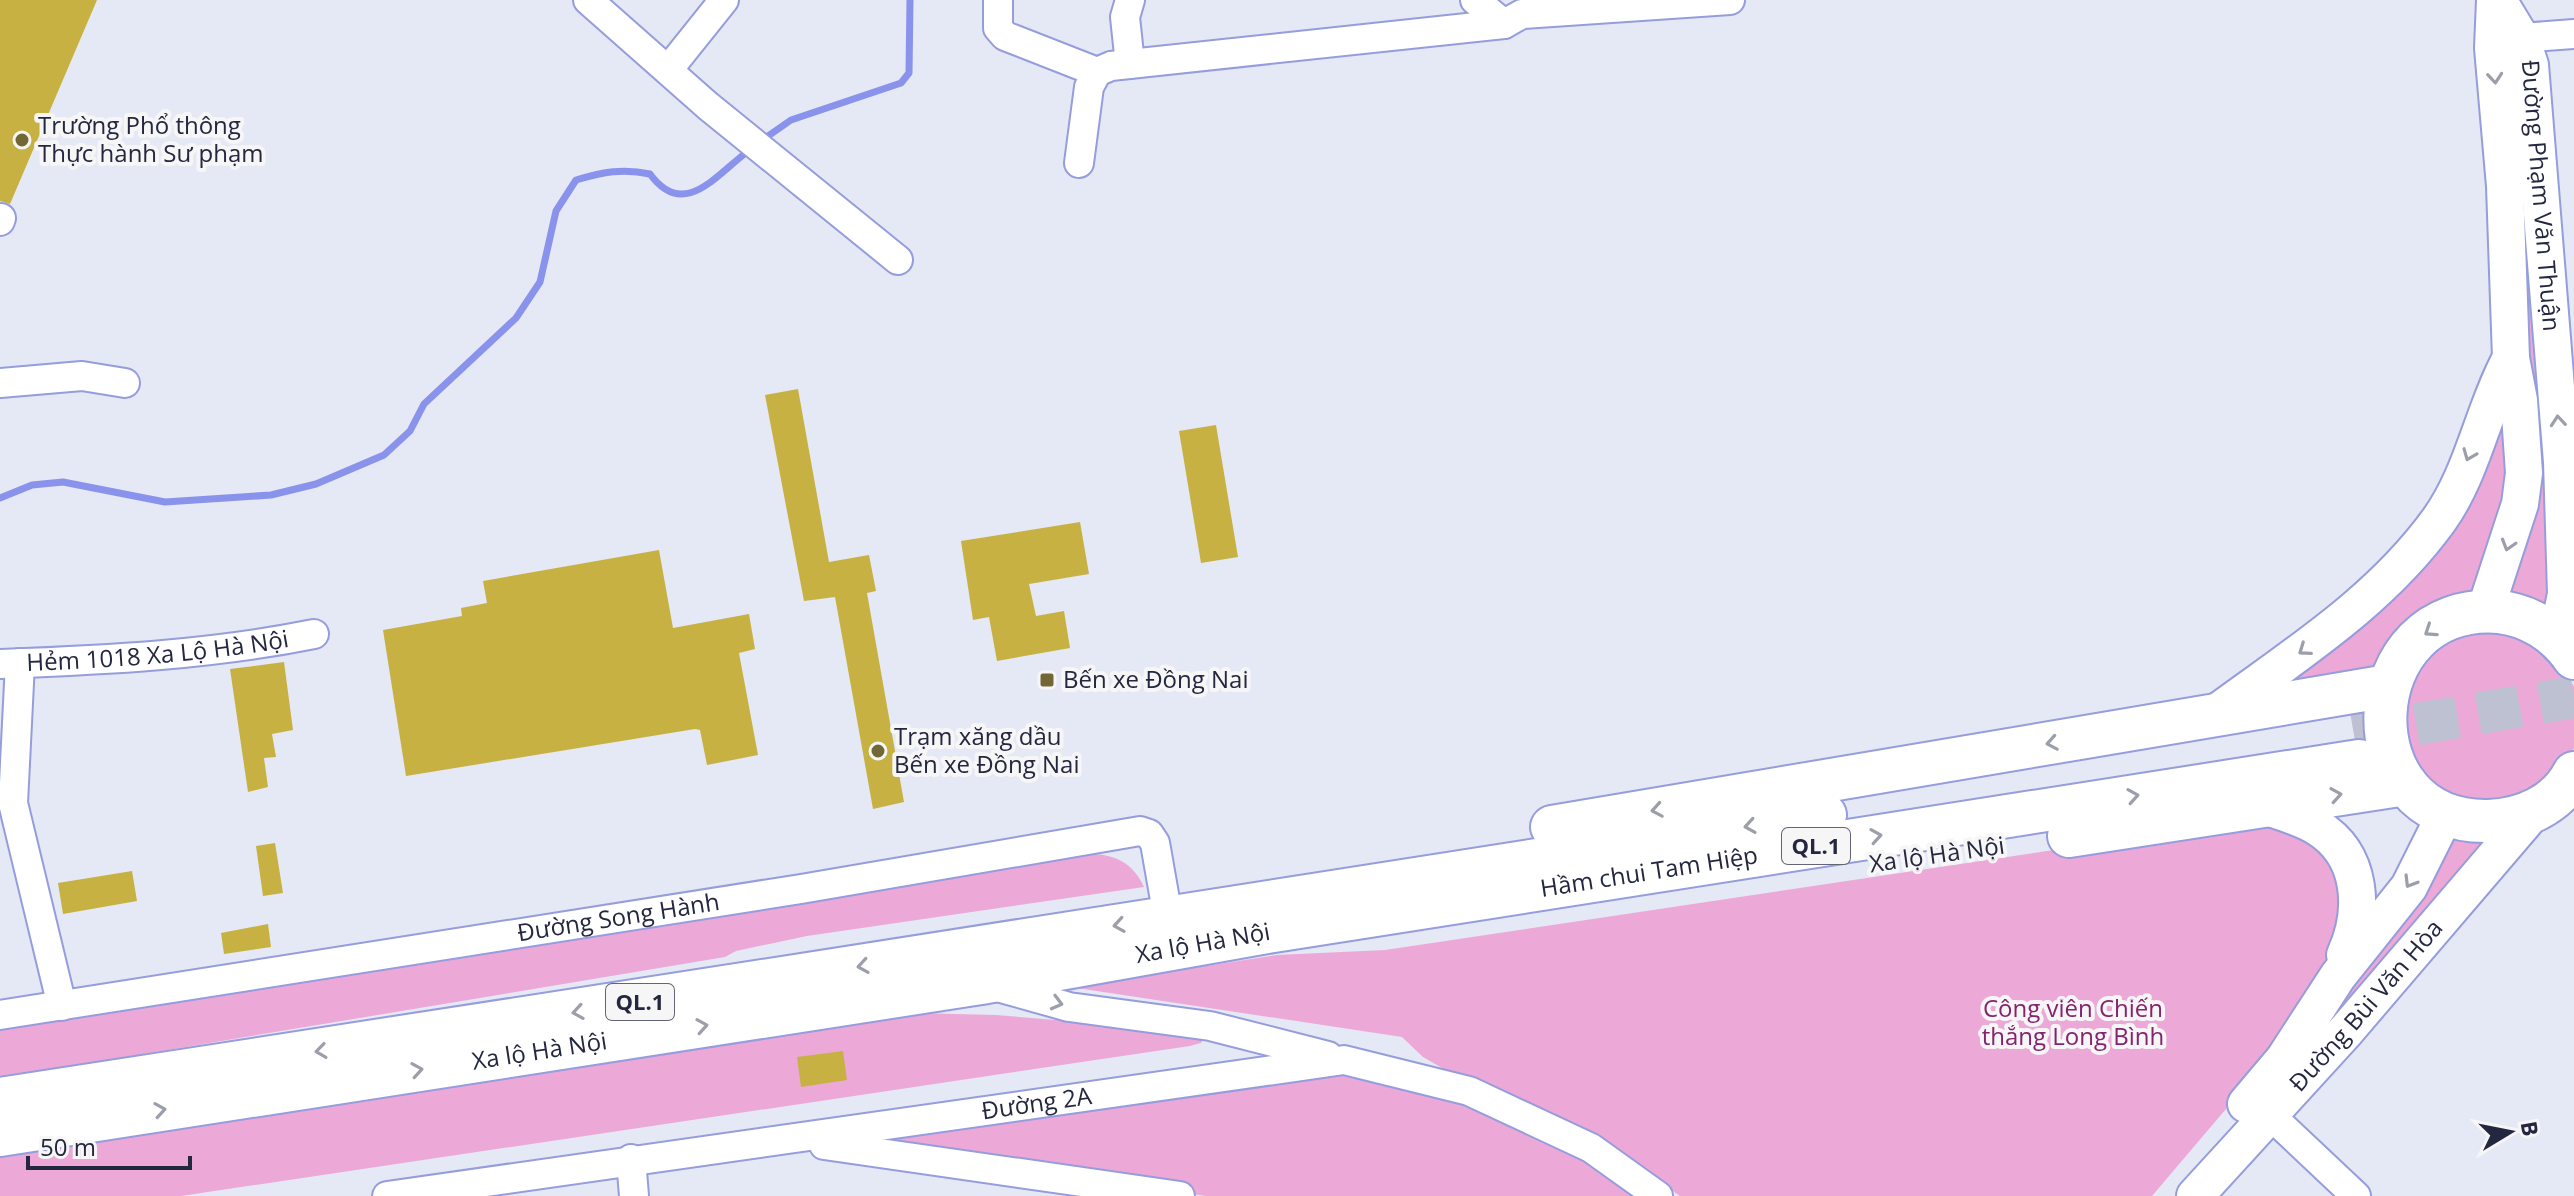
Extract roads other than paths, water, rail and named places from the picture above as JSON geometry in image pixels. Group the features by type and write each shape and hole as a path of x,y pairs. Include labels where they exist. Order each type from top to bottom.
{"highway":[{"path":"2570,652 2524,618 2485,611 2454,617 2425,632 2403,655 2388,686 2383,709 2384,735 2392,760 2406,784 2446,813 2476,821 2506,821 2534,811 2553,799 2574,773"},
{"name":"Xa lộ Hà Nội","path":"0,1135 981,983 1276,914 1306,878 1337,864 2388,686"},
{"name":"Hầm chui Tam Hiệp","path":"1276,914 2356,748"},
{"name":"Xa lộ Hà Nội","path":"0,1099 470,1029 1168,917 1276,914 1309,943 1370,939 2406,784"}],"main road":[{"name":"Đường Phạm Văn Thuận","path":"2496,0 2521,38 2530,65 2568,470 2566,594 2570,652"},
{"name":"Đường Phạm Văn Thuận","path":"2485,611 2520,504 2524,473 2519,400 2511,358 2505,186 2493,48 2496,0"},
{"path":"2212,716 2362,605 2439,520 2453,495 2495,387 2511,358"},
{"path":"2264,806 2317,827 2337,845 2354,874 2358,890 2357,924 2338,976"},
{"name":"Đường Bùi Văn Hòa","path":"2168,1196 2260,1105 2345,1032 2534,811"},
{"name":"Đường Bùi Văn Hòa","path":"2195,1196 2260,1105 2284,1059 2338,976 2409,887 2446,813"}],"street":[{"path":"588,0 754,144 898,260"},
{"path":"668,70 724,0"},
{"path":"998,0 998,25 1005,36 1097,72 1130,64 1521,13 1730,0"},
{"path":"1130,0 1125,17 1130,64"},
{"path":"1475,0 1521,13"},
{"path":"2521,38 2574,34"},
{"path":"1079,163 1089,87 1097,72"},
{"path":"0,383 82,376 125,383"},
{"name":"Hẻm 1018 Xa Lộ Hà Nội","path":"10,663 167,656 249,647 314,634"},
{"path":"10,663 6,804 62,1006"},
{"name":"Đường Song Hành","path":"0,1015 785,891 1140,831 1149,834 1155,843 1168,917"},
{"path":"981,983 1069,1007 1210,1026 1344,1060"},
{"name":"Đường 2A","path":"387,1196 1344,1060 1469,1091 1591,1148 1658,1196"},
{"path":"2260,1105 2356,1196"},
{"path":"791,1140 1180,1196"},
{"path":"631,1159 634,1196"}],"waterway":[{"path":"761,141 791,120 901,83 909,73 910,0"},
{"path":"0,498 32,485 63,482 165,502 271,495 316,484 384,455 410,431 424,404 516,318 540,282 556,211 576,180 613,172 640,172 650,174 663,188 676,194 689,193 714,180 751,149"}],"tunnel":[{"path":"2354,735 2574,697"}],"place":[{"name":"Trường Phổ thông Thực hành Sư phạm","path":"22,140"},
{"name":"Bến xe Đồng Nai","path":"1047,680"},
{"name":"Trạm xăng dầu Bến xe Đồng Nai","path":"878,751"}],"park label":[{"name":"Công viên Chiến thắng Long Bình","path":"2073,1023"}]}
